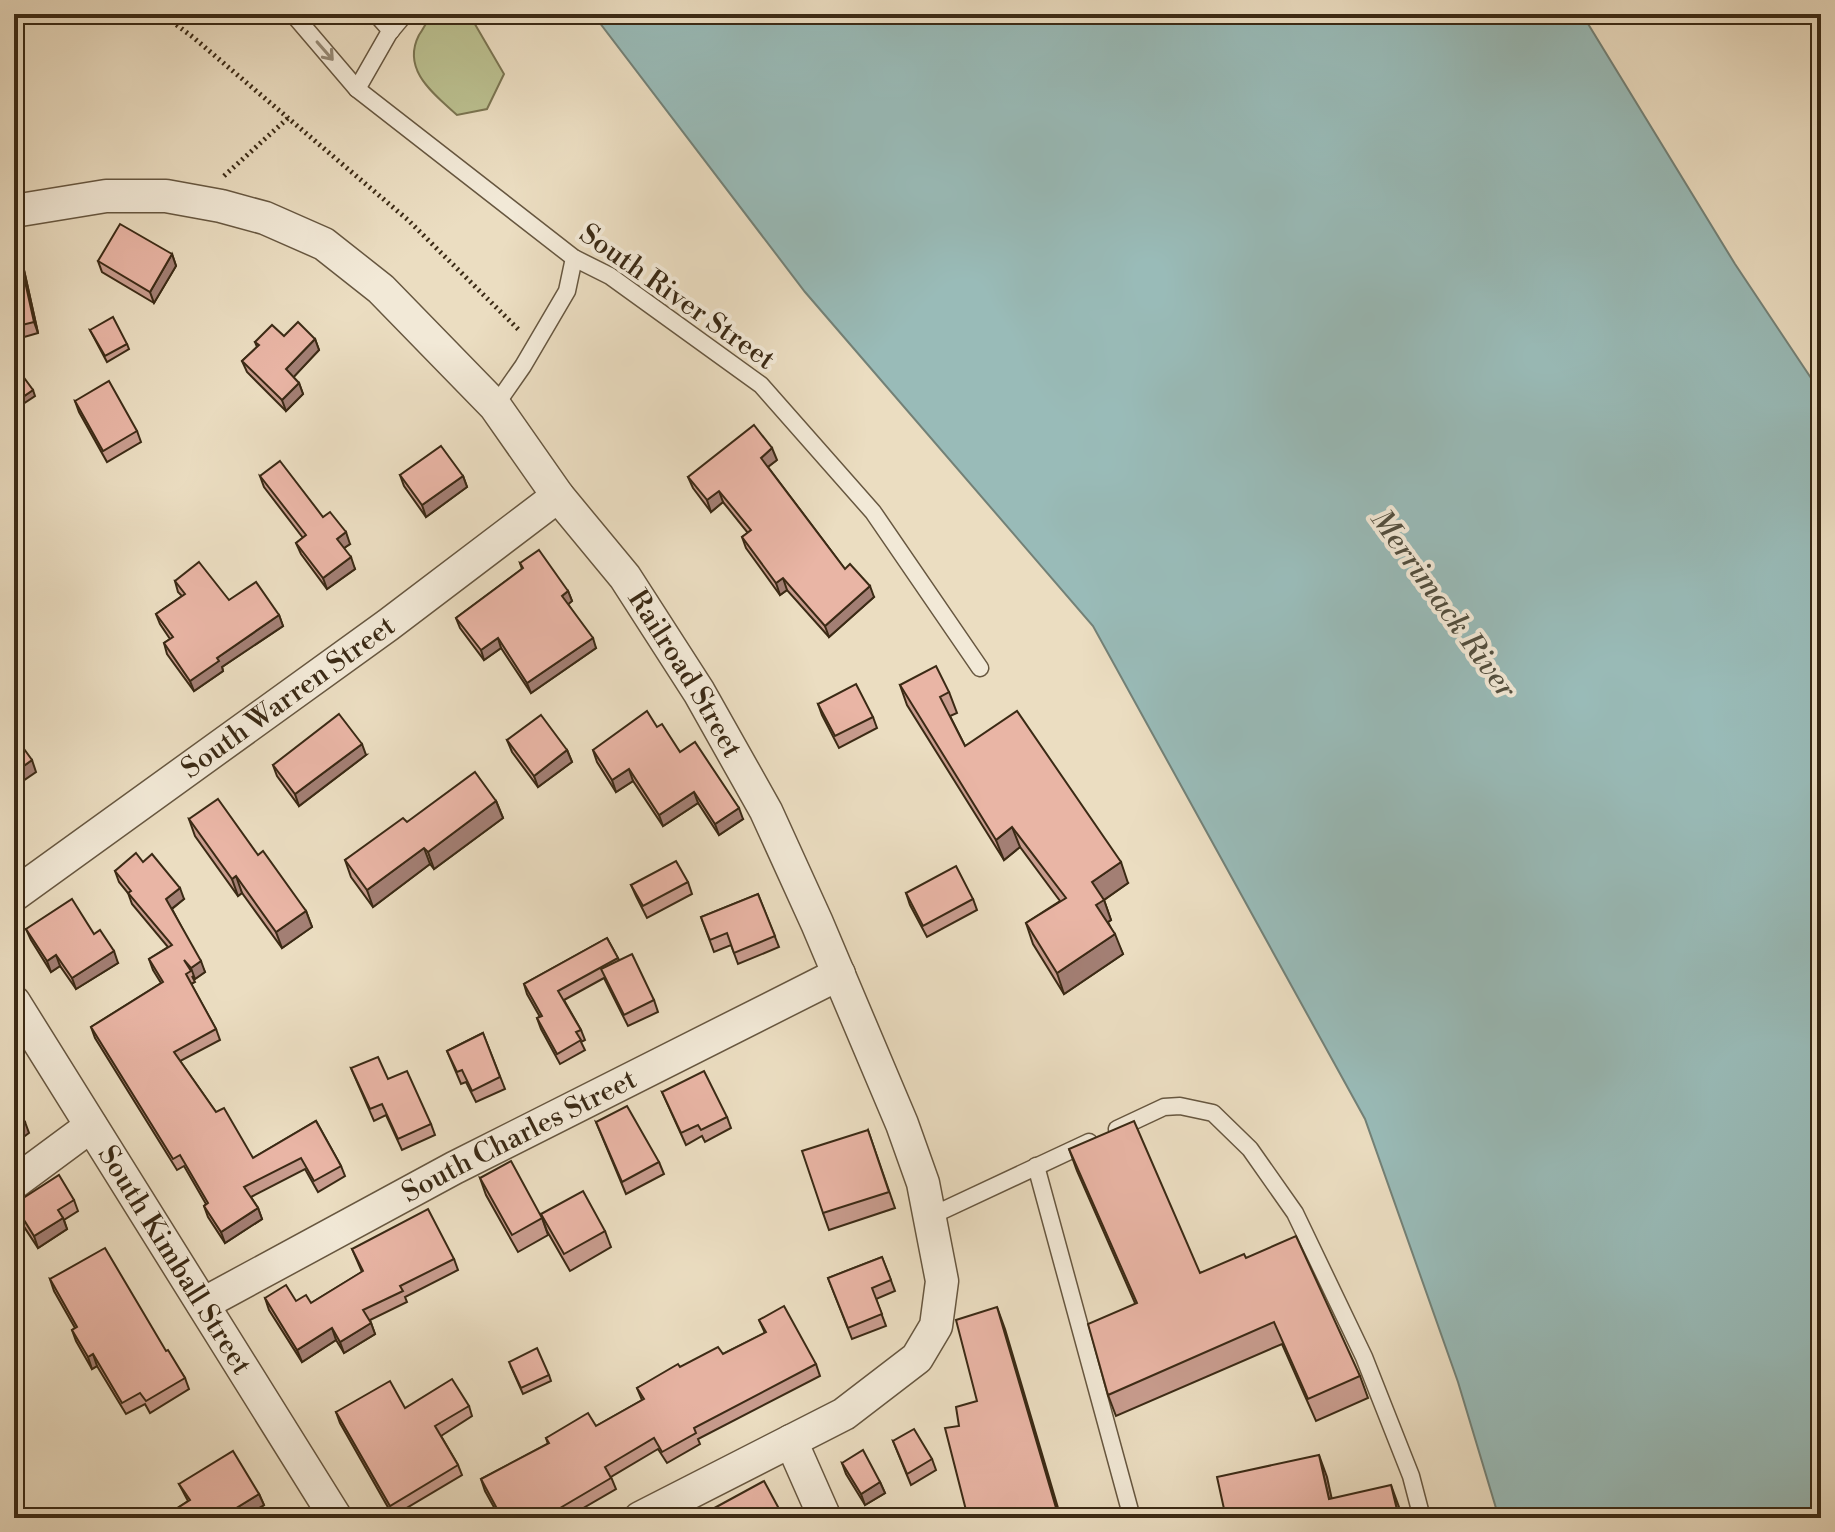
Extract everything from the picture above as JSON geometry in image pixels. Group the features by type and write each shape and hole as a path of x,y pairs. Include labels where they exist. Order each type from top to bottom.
{"street":[{"name":"Railroad Street","path":"14,211 106,196 151,196 221,206 265,218 324,244 381,289 495,406 558,496 625,577 699,692 766,811 902,1124 923,1183 942,1281 936,1326 917,1358 844,1414 791,1441"},
{"name":"South Warren Street","path":"14,895 388,625 558,496"},
{"name":"South Charles Street","path":"203,1304 454,1168 839,974"},
{"name":"South Kimball Street","path":"14,1002 336,1518"},
{"path":"14,1183 91,1126"},
{"path":"640,1518 791,1441 825,1518"}],"lane":[{"name":"South River Street","path":"293,14 357,89 574,258 610,276 761,385 873,512 980,668"},
{"path":"376,14 391,31"},
{"path":"357,89 391,31 405,14"},
{"path":"495,406 567,291 574,258"},
{"path":"931,1216 1164,1107 1180,1106 1213,1113 1250,1149 1295,1213 1364,1357 1411,1476 1422,1518"},
{"path":"1036,1166 1132,1518"}],"path":[{"path":"162,14 408,220 535,345"},
{"path":"220,179 288,118"}],"green space":[{"path":"433,14 469,14 504,74 487,109 457,115 430,90 417,70 415,48 419,35"}],"water":[{"name":"Merrimack River","path":"593,14 1582,14 1735,264 1821,393 1821,1518 1499,1518 1458,1382 1365,1119 1093,626 805,292"}],"building":[{"path":"120,224 172,254 150,292 98,261"},
{"path":"20,259 34,322 14,327 14,260"},
{"path":"113,317 127,344 105,356 90,330"},
{"path":"298,322 315,339 286,369 299,383 282,400 242,361 259,345 255,342 272,325 284,336"},
{"path":"14,364 33,390 14,403"},
{"path":"109,381 137,431 103,451 75,401"},
{"path":"754,425 772,448 761,458 845,569 850,564 870,586 825,626 783,578 776,583 742,537 751,530 719,491 707,500 688,477"},
{"path":"441,446 463,476 422,505 400,475"},
{"path":"280,461 323,517 330,512 346,532 337,539 351,557 323,578 296,543 306,535 260,476"},
{"path":"539,550 568,591 562,596 593,638 527,683 498,638 481,650 456,618 523,568 520,563"},
{"path":"199,562 229,600 256,582 279,615 190,681 164,643 173,637 156,614 185,594 175,581"},
{"path":"936,666 949,692 940,697 965,746 1017,711 1121,862 1092,882 1104,900 1096,905 1115,934 1057,973 1026,923 1066,898 1012,827 996,840 900,685"},
{"path":"856,684 873,717 835,736 818,704"},
{"path":"647,711 657,727 662,724 680,752 695,742 739,808 715,824 694,792 659,815 629,769 612,780 593,750"},
{"path":"339,714 362,744 295,794 273,765"},
{"path":"541,715 567,750 534,776 507,740"},
{"path":"14,735 32,760 14,773"},
{"path":"475,772 496,801 428,852 424,848 367,890 345,860 403,818 407,822"},
{"path":"218,799 258,855 263,851 306,911 276,932 236,876 232,879 189,819"},
{"path":"136,853 143,862 152,854 180,888 166,899 201,961 191,968 184,960 191,971 186,974 216,1029 174,1052 216,1112 224,1108 253,1158 316,1121 341,1166 314,1181 301,1158 244,1187 258,1208 221,1232 204,1206 208,1203 180,1155 173,1159 91,1027 163,982 149,959 172,945 128,893 131,891 115,871"},
{"path":"676,861 688,882 643,906 631,885"},
{"path":"956,866 973,899 923,926 906,893"},
{"path":"758,894 775,936 734,953 727,933 710,940 701,917"},
{"path":"72,899 94,934 100,930 114,951 72,978 56,955 47,961 26,929"},
{"path":"607,938 618,958 558,991 581,1030 576,1032 581,1040 557,1054 537,1018 542,1016 524,984"},
{"path":"632,954 654,1000 624,1015 601,969"},
{"path":"483,1033 500,1077 472,1091 462,1070 457,1072 447,1051"},
{"path":"378,1057 388,1079 407,1071 431,1124 398,1139 382,1104 370,1109 351,1068"},
{"path":"704,1071 727,1117 701,1130 698,1125 681,1133 662,1092"},
{"path":"14,1106 25,1122 14,1129"},
{"path":"627,1106 659,1162 622,1182 596,1122"},
{"path":"1134,1121 1200,1273 1244,1254 1246,1258 1296,1236 1360,1376 1308,1399 1274,1322 1108,1395 1088,1324 1137,1303 1069,1149"},
{"path":"868,1130 889,1192 823,1213 802,1151"},
{"path":"511,1161 542,1218 512,1235 480,1178"},
{"path":"59,1175 74,1200 58,1210 63,1218 34,1236 14,1204"},
{"path":"583,1191 605,1231 564,1254 541,1214"},
{"path":"428,1209 454,1259 400,1286 403,1291 363,1310 371,1323 340,1342 332,1328 297,1350 265,1298 286,1285 296,1301 306,1295 311,1303 363,1271 352,1249"},
{"path":"105,1248 185,1378 146,1401 140,1393 122,1403 93,1354 88,1357 72,1330 77,1327 50,1279"},
{"path":"882,1257 891,1280 872,1288 882,1314 848,1328 828,1278"},
{"path":"784,1306 816,1364 694,1428 696,1433 662,1452 654,1438 605,1467 611,1478 543,1518 502,1518 481,1479 549,1443 546,1438 588,1413 596,1426 644,1399 637,1388 678,1364 680,1367 718,1347 723,1354 766,1332 759,1320"},
{"path":"997,1307 1059,1518 968,1518 945,1428 959,1426 956,1407 977,1401 956,1320"},
{"path":"537,1348 549,1375 521,1388 509,1362"},
{"path":"452,1379 469,1406 435,1426 458,1465 390,1506 336,1412 390,1381 405,1408"},
{"path":"914,1429 932,1459 907,1474 893,1441"},
{"path":"863,1450 880,1482 861,1494 842,1463"},
{"path":"233,1451 259,1494 220,1518 181,1518 176,1509 190,1500 179,1484"},
{"path":"1319,1455 1329,1499 1391,1485 1399,1518 1226,1518 1217,1477"},
{"path":"764,1481 784,1518 696,1518"}]}
